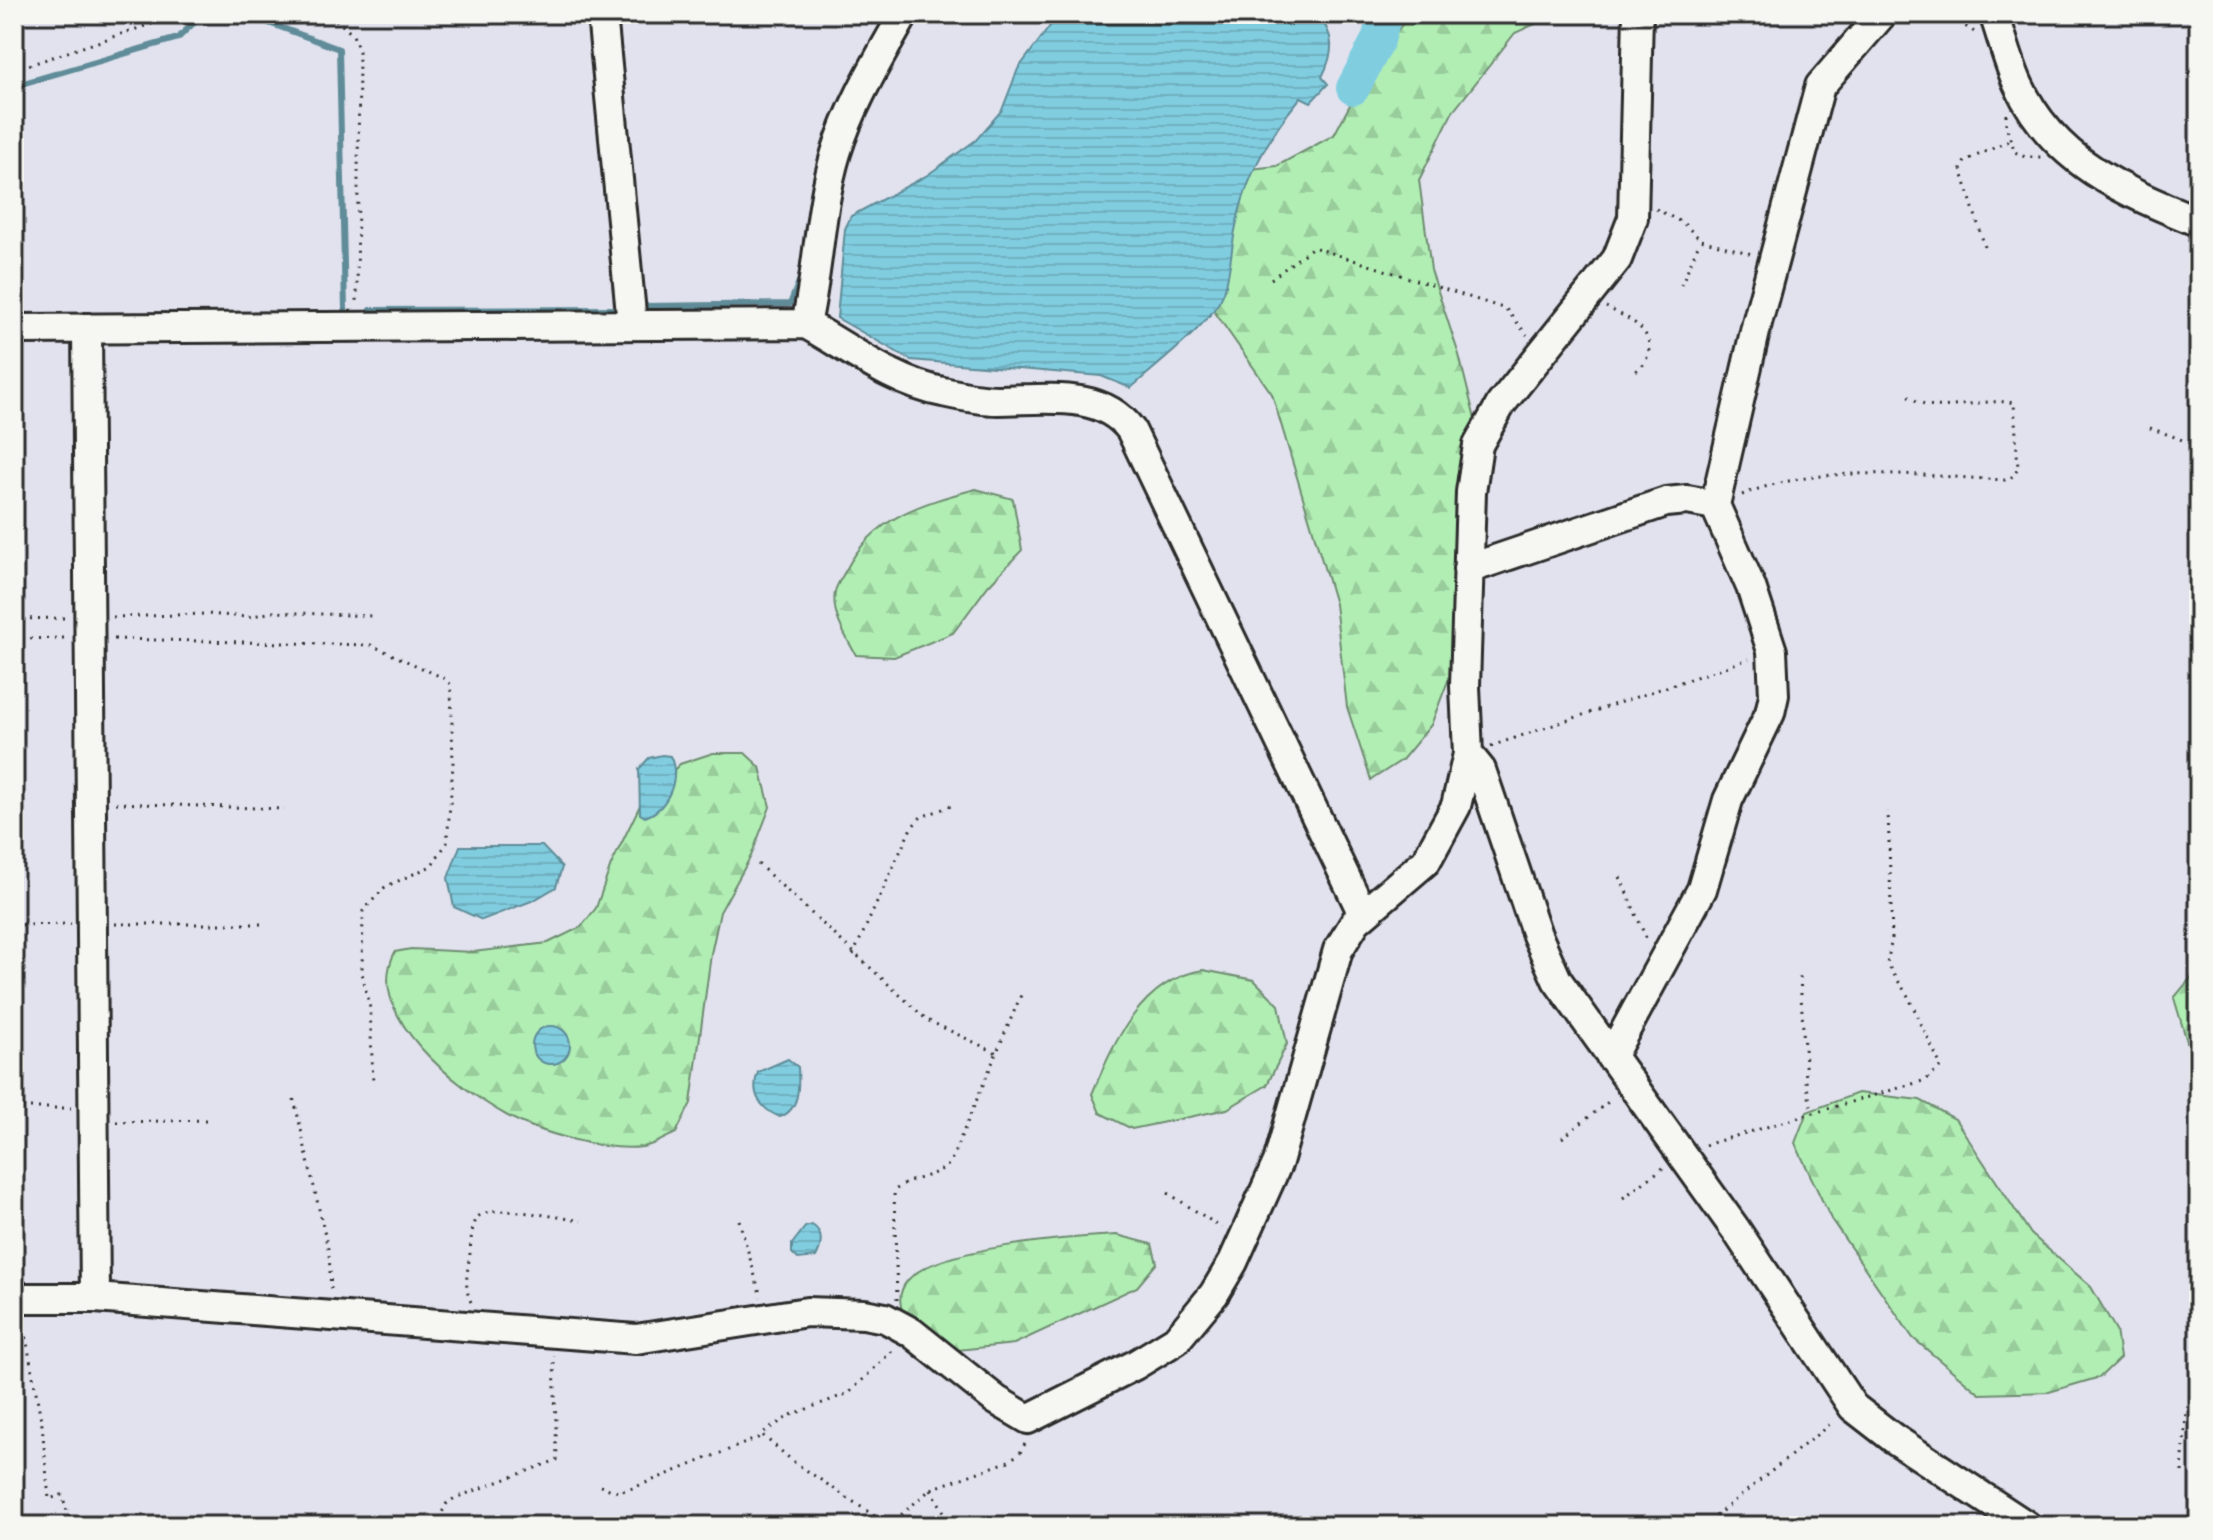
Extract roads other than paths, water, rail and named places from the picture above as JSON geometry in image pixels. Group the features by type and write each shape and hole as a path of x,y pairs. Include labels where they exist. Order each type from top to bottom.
{"street":[{"path":"602,14 632,324"},
{"path":"806,324 835,155 857,100 904,14"},
{"path":"16,1298 95,1298 636,1339 835,1311 864,1314 899,1326 996,1400 1028,1419 1135,1365 1176,1340 1214,1294 1243,1241 1278,1162 1330,971 1345,935 1363,914 1426,861 1456,806 1468,754 1465,686 1468,569 1471,492 1478,445 1501,404 1587,298 1626,241 1633,202 1638,14"},
{"path":"1611,1057 1702,889 1728,800 1770,713 1774,695 1772,651 1751,587 1715,505 1773,259 1820,86 1870,19"},
{"path":"1997,22 2018,85 2062,149 2102,179 2199,222"},
{"path":"14,329 806,324 898,376 941,392 995,400 1050,398 1085,401 1123,419 1363,914"},
{"path":"87,328 95,1298"},
{"path":"1468,569 1666,502 1687,500 1715,505"},
{"path":"1468,754 1481,770 1544,955 1577,1013 1683,1154 1853,1407 1893,1438 2027,1526"}],"water":[{"path":"1059,14 1317,14 1330,37 1331,52 1322,77 1328,84 1311,102 1301,97 1269,141 1253,173 1240,208 1226,284 1218,304 1196,330 1131,388 1101,376 911,360 837,318 845,229 851,216 926,176 976,140 1002,110 1018,69"},
{"path":"670,756 673,783 666,800 645,817 640,814 639,769 649,758"},
{"path":"460,846 542,846 562,867 556,887 534,900 482,920 454,907 448,878"},
{"path":"551,1026 564,1032 570,1045 564,1058 551,1064 538,1058 532,1045 538,1032"},
{"path":"788,1059 798,1067 798,1089 795,1103 787,1114 780,1117 762,1105 755,1087 758,1072"},
{"path":"812,1225 820,1235 818,1253 816,1257 798,1259 792,1253 792,1244 805,1227"}],"waterway":[{"path":"14,86 178,38 203,14"},
{"path":"245,14 339,49 345,309"},
{"path":"1353,88 1378,40 1385,14"},
{"path":"642,299 644,306 790,304 802,274"},
{"path":"371,310 621,309"}]}
